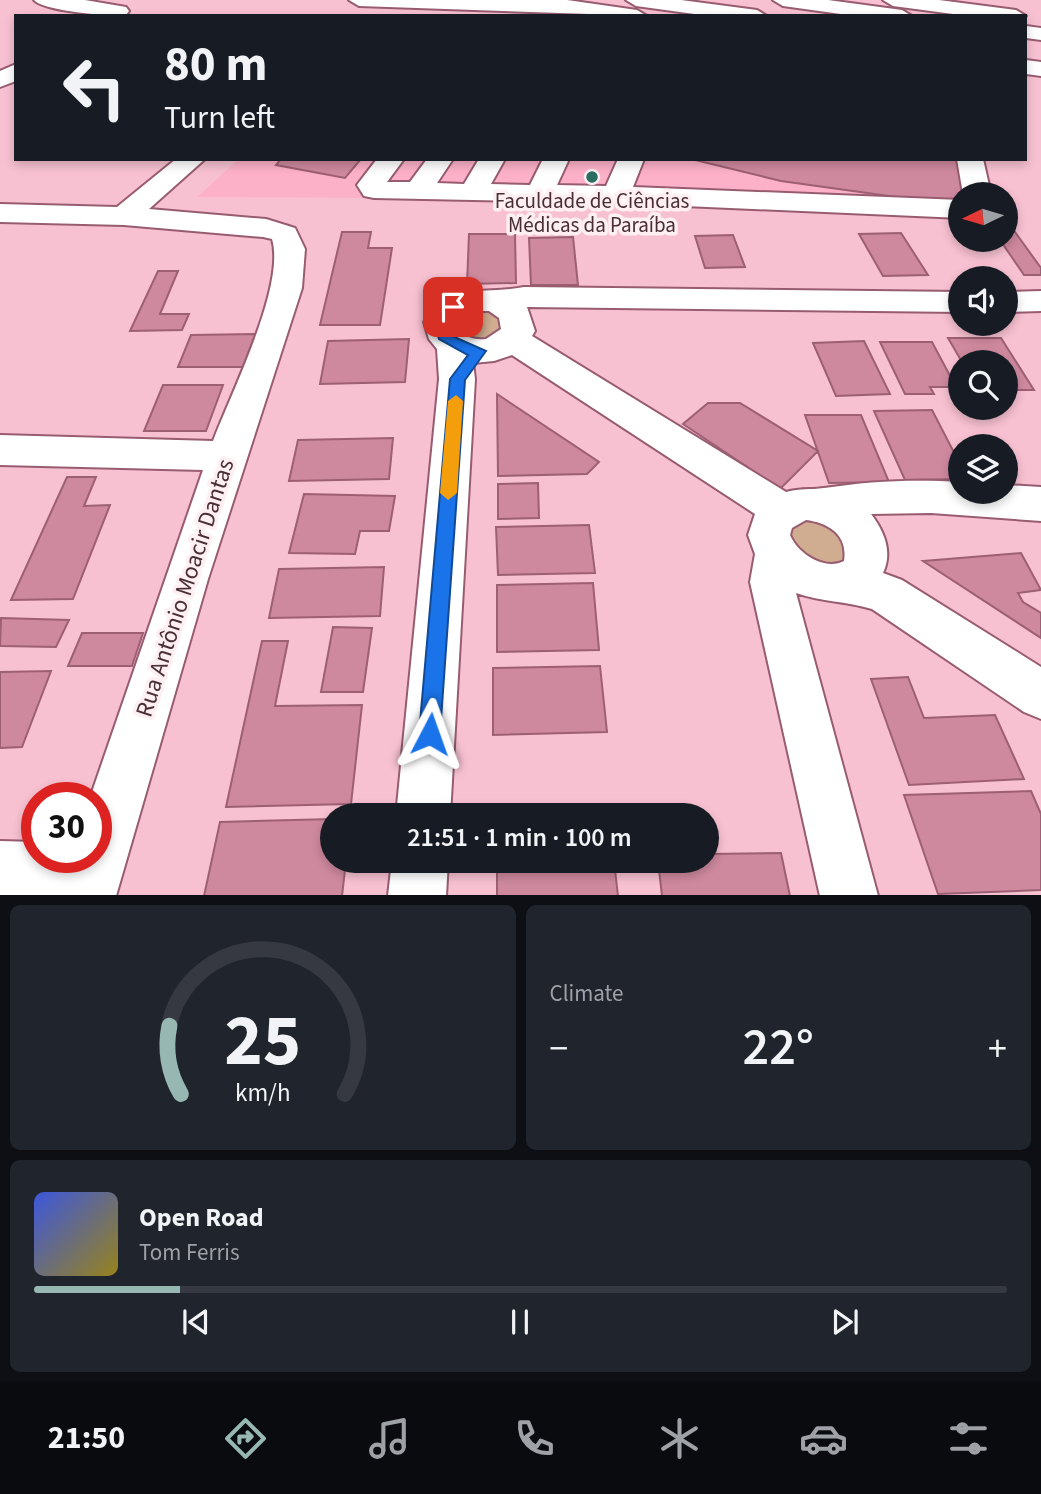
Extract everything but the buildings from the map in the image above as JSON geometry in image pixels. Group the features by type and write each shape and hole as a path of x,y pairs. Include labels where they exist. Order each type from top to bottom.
{"main road":[{"path":"44,0 122,9"},
{"path":"520,0 622,14"},
{"path":"636,0 742,14"},
{"path":"783,0 901,4 997,14"},
{"path":"367,6 584,9"},
{"path":"0,214 124,216 190,161"},
{"path":"389,161 371,185 374,190 417,193 616,195 948,208"},
{"path":"417,193 439,161"},
{"path":"472,193 491,161"},
{"path":"539,194 555,161"},
{"path":"616,195 630,161"},
{"path":"970,161 975,182"},
{"name":"Rua Antônio Moacir Dantas","path":"91,883 227,456 288,283 291,244 285,234 266,228 124,216"},
{"path":"486,339 552,297 948,302"},
{"path":"1018,302 1041,301"},
{"path":"486,339 834,508 867,543 836,575 780,623 849,895"},
{"path":"425,803 486,339"},
{"path":"0,450 227,456"},
{"path":"1041,504 834,508 769,530 836,575 1041,695"},
{"path":"0,869 91,883"},
{"path":"417,895 419,873"}],"shaded area":[{"name":"Faculdade de Ciências Médicas da Paraíba","path":"237,161 961,161 965,182 948,182 948,201 197,197"},
{"path":"485,308 503,318 501,334 479,342 458,334 457,318 462,313"},
{"path":"804,514 849,538 844,563 837,568 804,563 785,530"}],"slow traffic":[{"path":"448,493 456,401"}],"place":[{"name":"Faculdade de Ciências Médicas da Paraíba","path":"592,177"}],"route":[{"path":"430,734 457,379 478,351 465,350 446,339 441,322 453,307"}]}
